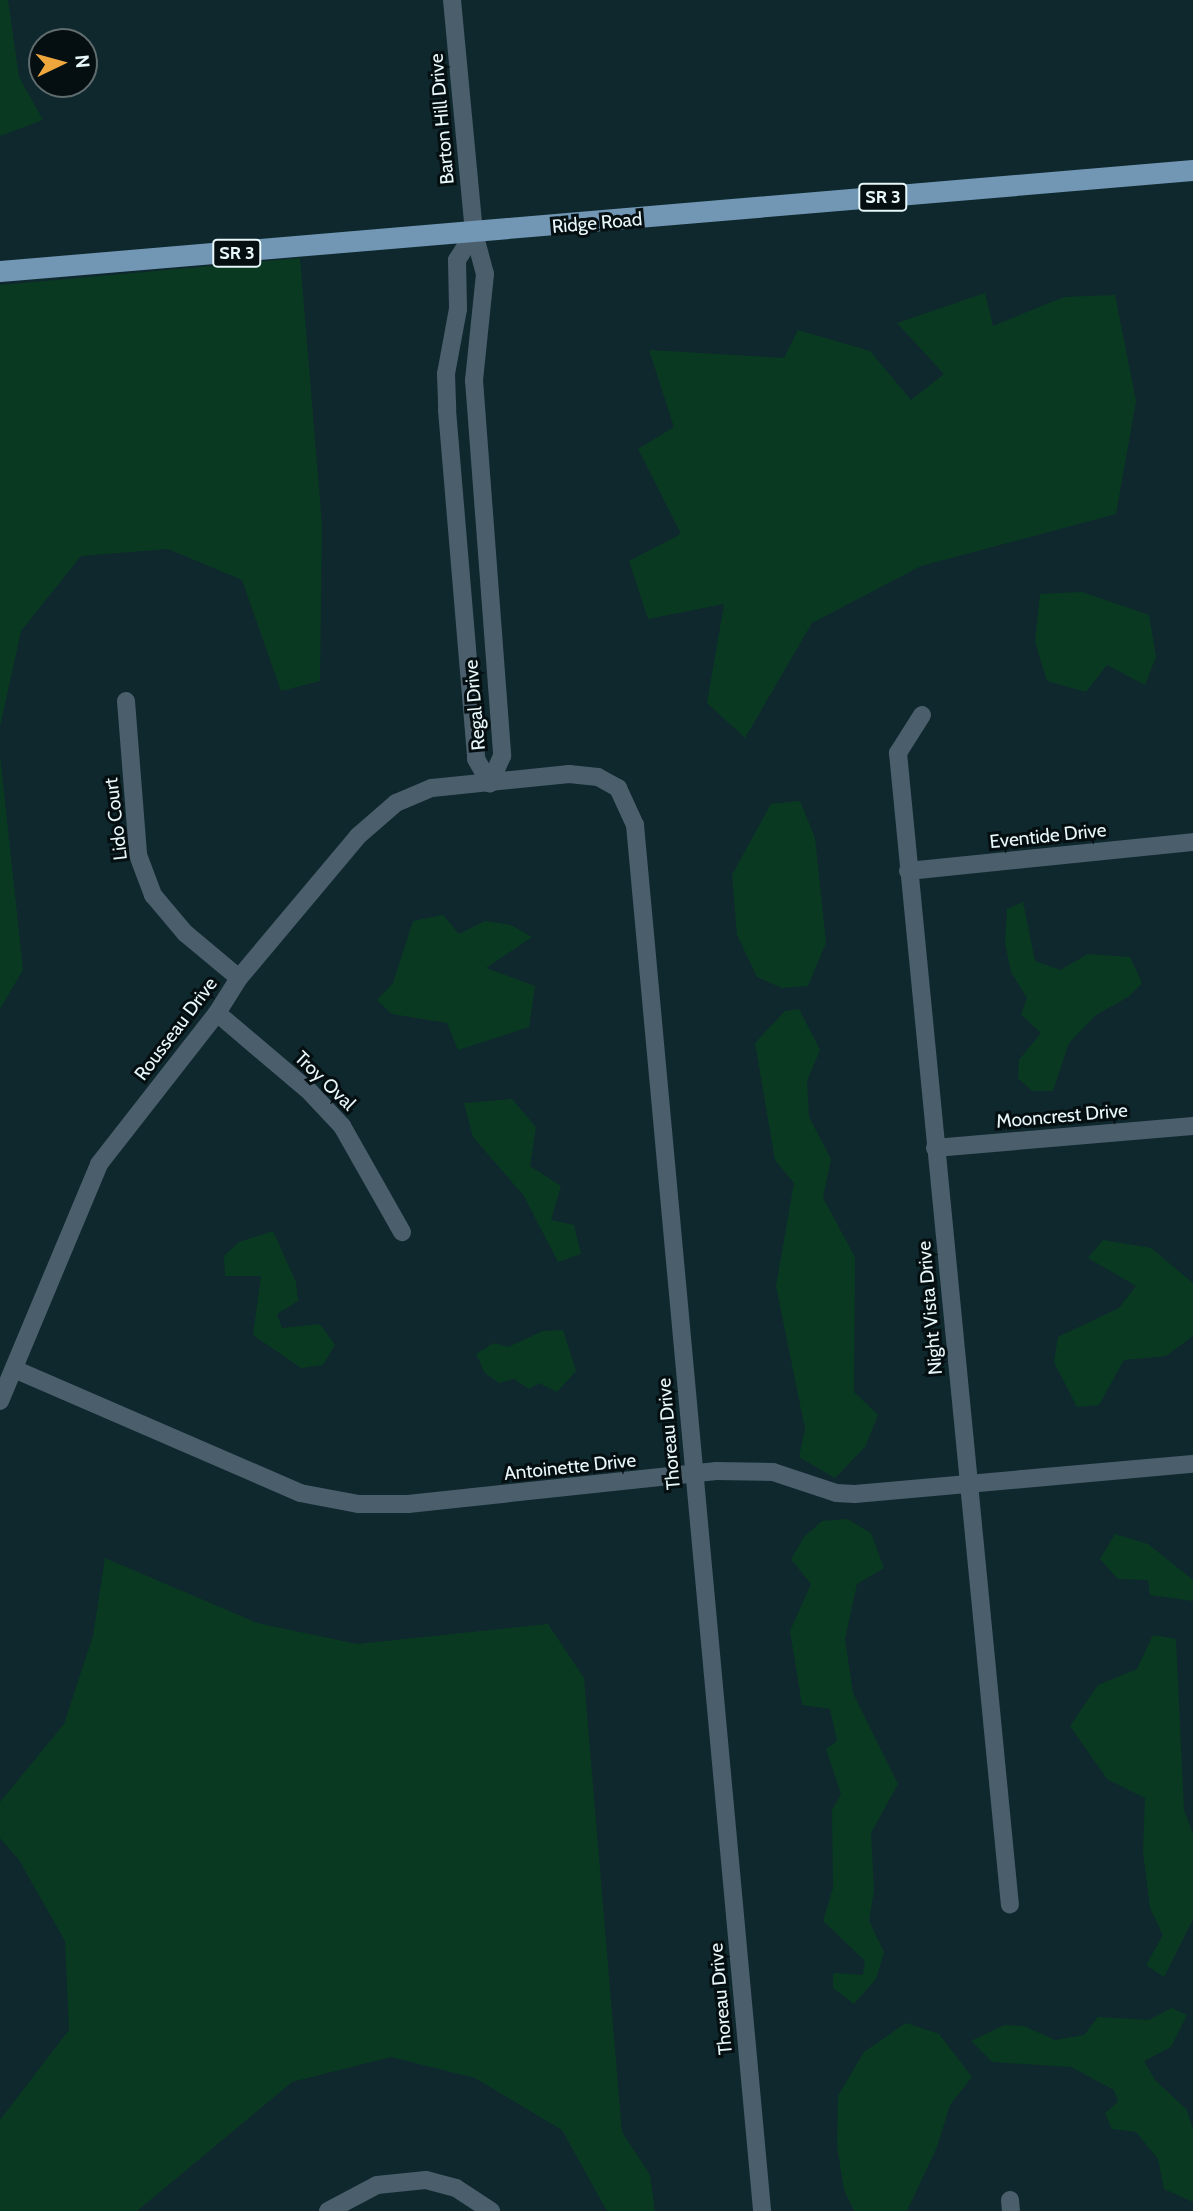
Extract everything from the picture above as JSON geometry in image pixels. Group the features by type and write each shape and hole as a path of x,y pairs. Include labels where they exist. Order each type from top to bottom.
{"main road":[{"name":"Ridge Road","path":"0,271 474,233 1193,170"}],"street":[{"name":"Barton Hill Drive","path":"452,0 474,233"},
{"name":"Regal Drive","path":"474,233 485,274 474,380 502,756 490,783"},
{"name":"Regal Drive","path":"474,233 457,260 458,309 446,374 475,759 490,783"},
{"path":"453,468 480,465"},
{"name":"Lido Court","path":"126,701 138,855 153,895 186,933 239,978"},
{"name":"Night Vista Drive","path":"922,715 898,752 1010,1905"},
{"name":"Thoreau Drive","path":"490,783 569,774 598,777 618,788 631,812 762,2211"},
{"name":"Rousseau Drive","path":"0,1401 99,1164 217,1013 239,978 358,835 396,803 432,788 490,783"},
{"name":"Eventide Drive","path":"908,871 1193,842"},
{"name":"Troy Oval","path":"217,1013 310,1091 342,1126 402,1232"},
{"name":"Mooncrest Drive","path":"935,1148 1193,1126"},
{"name":"Antoinette Drive","path":"14,1369 300,1493 359,1504 408,1504 694,1473 773,1472 836,1493 855,1494 1193,1464"},
{"path":"328,2211 377,2185 426,2180 456,2188 491,2211"}],"green space":[{"path":"0,0 8,0 19,77 28,98 31,98 43,120 0,136"},
{"path":"300,258 322,524 320,681 281,691 242,580 168,549 81,556 21,631 0,727 0,285"},
{"path":"985,293 993,326 1064,297 1115,295 1136,401 1116,514 921,566 812,623 745,738 707,703 724,604 648,619 629,561 681,534 638,449 674,427 649,350 784,358 798,330 870,351 911,400 944,374 897,323"},
{"path":"1082,592 1149,615 1156,657 1145,685 1107,665 1086,692 1047,681 1035,642 1040,594"},
{"path":"0,755 23,970 0,1009"},
{"path":"800,801 815,838 826,943 808,986 782,988 757,977 737,935 732,875 771,804"},
{"path":"1023,902 1035,961 1060,970 1088,954 1130,957 1142,983 1128,997 1096,1015 1069,1043 1053,1091 1032,1091 1018,1078 1019,1060 1041,1033 1021,1015 1027,998 1011,972 1005,943 1007,909"},
{"path":"443,915 459,934 485,921 511,925 532,937 486,968 535,986 529,1027 458,1050 447,1023 392,1014 377,1000 393,983 413,921"},
{"path":"799,1009 820,1050 807,1081 809,1117 831,1159 823,1198 855,1257 854,1392 878,1415 865,1447 835,1478 799,1457 805,1429 776,1286 794,1183 775,1160 755,1043 785,1011"},
{"path":"512,1099 536,1127 530,1166 561,1186 551,1220 574,1225 581,1254 558,1262 524,1196 473,1137 464,1103"},
{"path":"273,1231 296,1282 298,1301 277,1314 282,1328 320,1324 335,1345 323,1365 301,1368 253,1335 261,1276 225,1276 224,1256 239,1242"},
{"path":"1103,1240 1151,1248 1193,1283 1193,1336 1166,1356 1124,1360 1099,1405 1077,1407 1054,1362 1058,1337 1119,1308 1136,1286 1088,1258"},
{"path":"563,1330 576,1371 557,1392 539,1383 529,1389 514,1379 499,1383 485,1373 476,1354 494,1343 508,1347 543,1331"},
{"path":"847,1519 871,1533 884,1568 857,1584 845,1639 853,1693 898,1784 871,1833 874,1890 869,1921 884,1952 876,1979 854,2004 833,1988 833,1973 863,1975 865,1961 823,1921 833,1888 832,1810 841,1794 826,1749 837,1741 830,1709 802,1705 790,1631 811,1584 791,1559 804,1537 822,1521"},
{"path":"1115,1534 1148,1544 1193,1580 1193,1601 1150,1595 1148,1580 1118,1579 1100,1559"},
{"path":"105,1558 257,1623 357,1644 548,1624 584,1678 622,2132 650,2175 655,2211 607,2211 562,2130 475,2078 391,2057 292,2082 137,2211 0,2211 0,2120 69,2030 65,1941 19,1860 0,1838 0,1802 64,1724 93,1636"},
{"path":"1153,1635 1176,1639 1184,1810 1193,1834 1193,1919 1164,1977 1146,1965 1163,1935 1150,1908 1143,1852 1145,1798 1107,1779 1070,1726 1098,1685 1137,1669"},
{"path":"1172,2008 1187,2015 1171,2047 1144,2061 1155,2080 1187,2110 1193,2130 1193,2202 1164,2189 1158,2159 1136,2132 1112,2129 1105,2113 1118,2102 1114,2090 1071,2067 992,2062 971,2041 1004,2025 1024,2026 1055,2040 1084,2035 1098,2017 1149,2020"},
{"path":"906,2023 939,2034 972,2077 950,2105 937,2147 907,2211 854,2211 844,2190 837,2146 838,2096 864,2052"}]}
